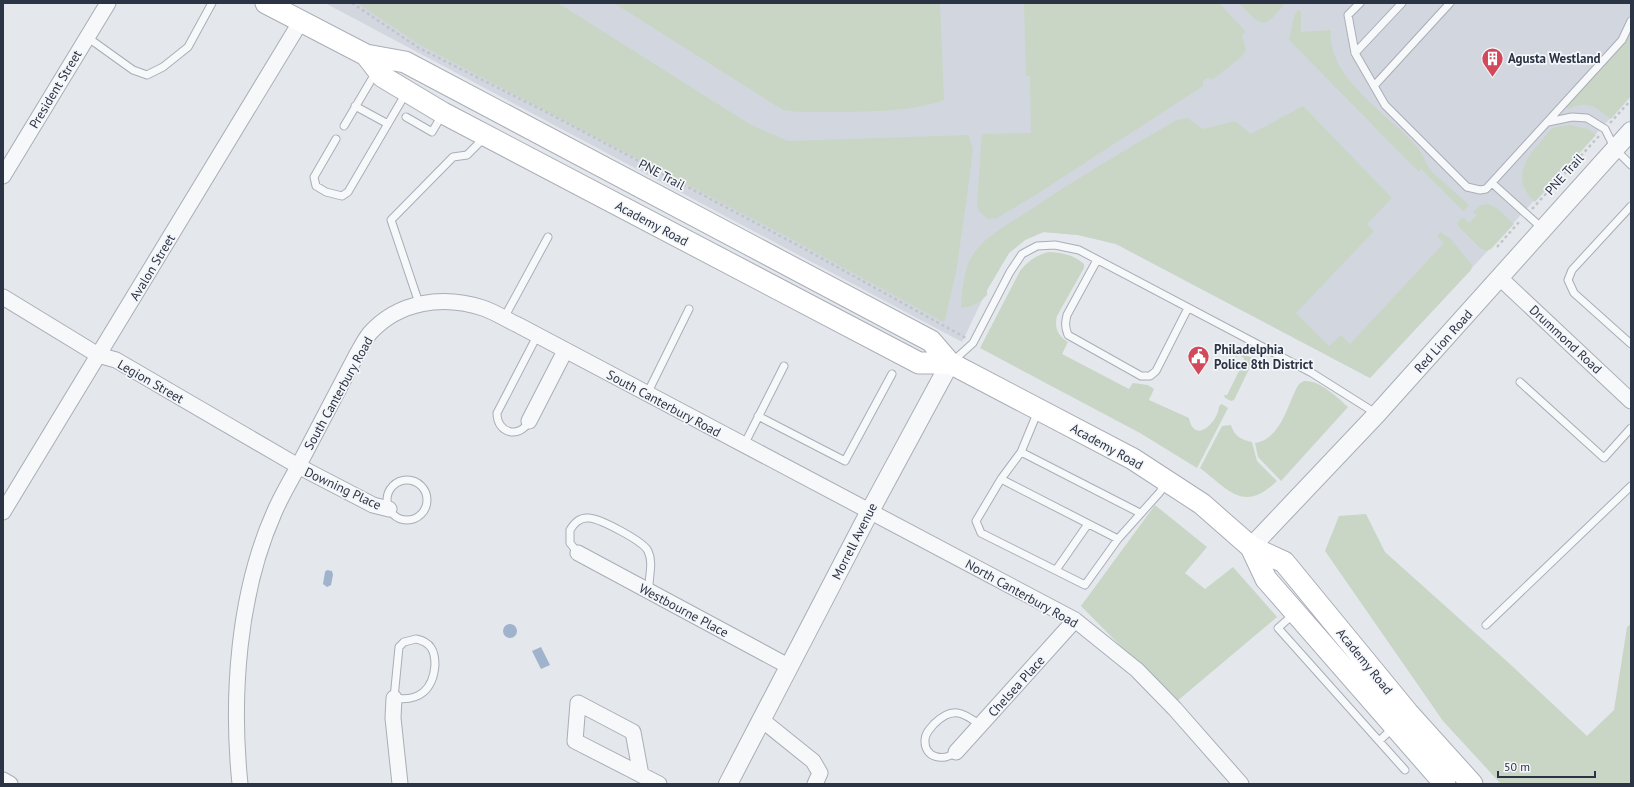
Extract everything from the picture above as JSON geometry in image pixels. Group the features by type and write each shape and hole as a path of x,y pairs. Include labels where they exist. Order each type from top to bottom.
{"main road":[{"name":"Academy Road","path":"266,3 301,21 372,63 382,77 443,113 486,136 919,363 950,363"},
{"name":"Academy Road","path":"372,63 405,62 931,342 950,363 1103,442 1167,480 1202,504 1251,547 1284,562 1396,724"},
{"name":"Academy Road","path":"1251,547 1266,579 1396,724 1441,777 1472,784"}],"street":[{"name":"President Street","path":"3,176 108,3"},
{"name":"Avalon Street","path":"3,512 301,21"},
{"name":"Red Lion Road","path":"1251,547 1377,414 1631,131"},
{"name":"Drummond Road","path":"1500,278 1631,400"},
{"name":"Legion Street","path":"3,297 98,355 116,360 298,466"},
{"name":"South Canterbury Road","path":"240,784 237,754 237,708 240,651 248,599 258,559 274,513 357,354 370,334 391,315 419,303 450,301 483,308 870,511"},
{"path":"529,420 565,351"},
{"name":"Morrell Avenue","path":"728,784 870,511 950,363"},
{"name":"Downing Place","path":"298,466 373,505 389,509"},
{"name":"North Canterbury Road","path":"870,511 1075,620 1137,670 1175,709 1241,784"},
{"name":"Westbourne Place","path":"578,553 790,667"},
{"name":"Chelsea Place","path":"956,752 1075,620"},
{"path":"394,698 393,718 400,784"},
{"path":"641,775 633,732 578,703 575,741 641,775 659,784"},
{"path":"762,720 813,761 820,773 819,779 815,784"},
{"path":"3,780 10,784"}],"lane":[{"path":"87,37 133,70 147,75 163,67 188,47 212,3"},
{"path":"1360,3 1348,15 1355,53 1385,105 1467,187 1480,190 1486,189 1492,183 1622,40 1631,22"},
{"path":"1355,53 1402,3"},
{"path":"1374,86 1450,3"},
{"path":"344,126 355,106 372,63"},
{"path":"336,139 314,177 316,186 326,192 342,196 348,192 407,92"},
{"path":"355,106 388,124"},
{"path":"406,117 432,132 443,113"},
{"path":"1548,122 1572,117 1587,118 1605,129 1615,149 1631,165"},
{"path":"419,303 391,220 453,157 467,155 486,136"},
{"path":"1492,183 1544,229"},
{"path":"1631,206 1572,270 1568,280 1574,292 1631,344"},
{"path":"504,318 548,237"},
{"path":"950,363 973,343 1010,272 1022,254 1037,246 1055,245 1079,250 1312,373 1377,414"},
{"path":"1097,260 1067,315 1065,324 1068,335 1141,376 1150,376 1156,371 1188,308"},
{"path":"647,394 688,309"},
{"path":"529,420 523,430 512,433 502,428 499,424 498,413 537,336"},
{"path":"744,445 784,366"},
{"path":"758,416 845,461 892,374"},
{"path":"1520,382 1604,458 1631,428"},
{"path":"1039,409 1021,452 1001,479 976,521 981,532 1085,585 1118,539 1160,492 1167,480"},
{"path":"1021,452 1140,513"},
{"path":"1001,479 1118,539"},
{"path":"410,480 421,486 426,497 424,509 416,517 410,519 397,517 389,509 387,503 389,490 398,482 410,480"},
{"path":"1486,625 1631,486"},
{"path":"578,553 570,543 570,530 578,520 584,518 596,520 641,543 647,550 651,559 649,591"},
{"path":"1056,570 1088,524"},
{"path":"416,639 428,643 435,653 434,678 429,687 422,694 413,698 403,700 394,698 399,647 404,642 416,639"},
{"path":"956,752 946,758 940,759 930,754 927,749 925,738 930,728 940,718 953,713 968,716 980,725"},
{"path":"1396,724 1405,770"}],"path":[{"name":"PNE Trail","path":"352,3 420,48 548,113 893,296 973,343"},
{"name":"PNE Trail","path":"1496,247 1631,100"}],"shaded area":[{"path":"325,3 1631,3 1631,96 1370,378 1116,244 1078,235 1044,232 1025,240 1009,253 987,290 962,342"}],"green space":[{"path":"357,3 558,3 751,125 788,141 968,135 973,148 956,272 945,320 943,322 780,233 420,45"},
{"path":"614,3 940,3 944,100 928,105 892,110 799,112 783,110"},
{"path":"1024,3 1219,3 1245,31 1242,36 1246,50 1240,58 1213,79 1207,78 1203,81 1203,86 1034,196 997,218 988,219 980,212 977,205 982,134 1031,133 1030,76 1026,76"},
{"path":"1239,3 1285,3 1272,18 1267,22 1262,22 1253,17"},
{"path":"1298,10 1301,11 1301,32 1331,30 1332,47 1339,64 1349,80 1417,147 1432,172 1469,205 1463,211 1421,169 1419,172 1289,40 1294,17"},
{"path":"1631,33 1631,96 1611,119 1591,106 1580,105 1568,109 1565,106 1621,47"},
{"path":"1303,106 1392,198 1367,224 1374,231 1296,313 1329,346 1341,335 1350,344 1444,243 1437,236 1440,232 1450,238 1472,265 1471,270 1370,378 1116,244 1078,235 1043,232 1025,240 1009,253 987,290 987,295 969,307 961,308 964,279 968,265 979,247 999,230 1101,164 1177,120 1187,118 1203,129 1235,121 1251,134"},
{"path":"1570,125 1588,129 1596,135 1535,202 1524,187 1522,172 1525,164 1550,130 1556,127"},
{"path":"1488,204 1498,209 1514,224 1491,249 1486,251 1480,248 1459,227 1457,223 1463,217 1469,223 1477,215 1473,212 1481,205"},
{"path":"1048,252 1076,258 1084,264 1084,268 1056,320 1059,334 1068,342 1062,354 1129,389 1133,383 1148,385 1154,389 1149,400 1189,418 1192,426 1196,430 1200,431 1206,428 1215,419 1219,406 1222,404 1228,408 1197,468 1140,433 980,348 1020,271 1032,259"},
{"path":"1235,349 1252,358 1253,361 1234,400 1231,401 1225,398 1224,395 1227,395 1244,361 1244,358 1238,354 1237,357 1226,352"},
{"path":"1304,381 1310,381 1322,386 1348,407 1281,481 1258,457 1255,443 1263,441 1276,430 1296,389 1299,384"},
{"path":"1231,425 1234,432 1239,437 1252,442 1257,461 1277,481 1265,491 1255,496 1246,497 1229,491 1200,468 1222,426"},
{"path":"1155,505 1207,547 1185,573 1205,589 1233,567 1277,617 1176,702 1081,606"},
{"path":"1366,514 1385,552 1511,665 1587,736 1614,710 1627,627 1631,624 1631,784 1501,784 1443,721 1325,551 1339,516"}],"water":[{"path":"327,570 332,571 333,575 331,585 327,587 323,584 325,572"},
{"path":"507,624 513,624 517,628 517,634 513,638 507,638 503,634 503,628"},
{"path":"541,647 550,665 541,669 532,651"}],"place":[{"name":"Agusta Westland","path":"1492,78"},
{"name":"Philadelphia Police 8th District","path":"1199,376"}]}
